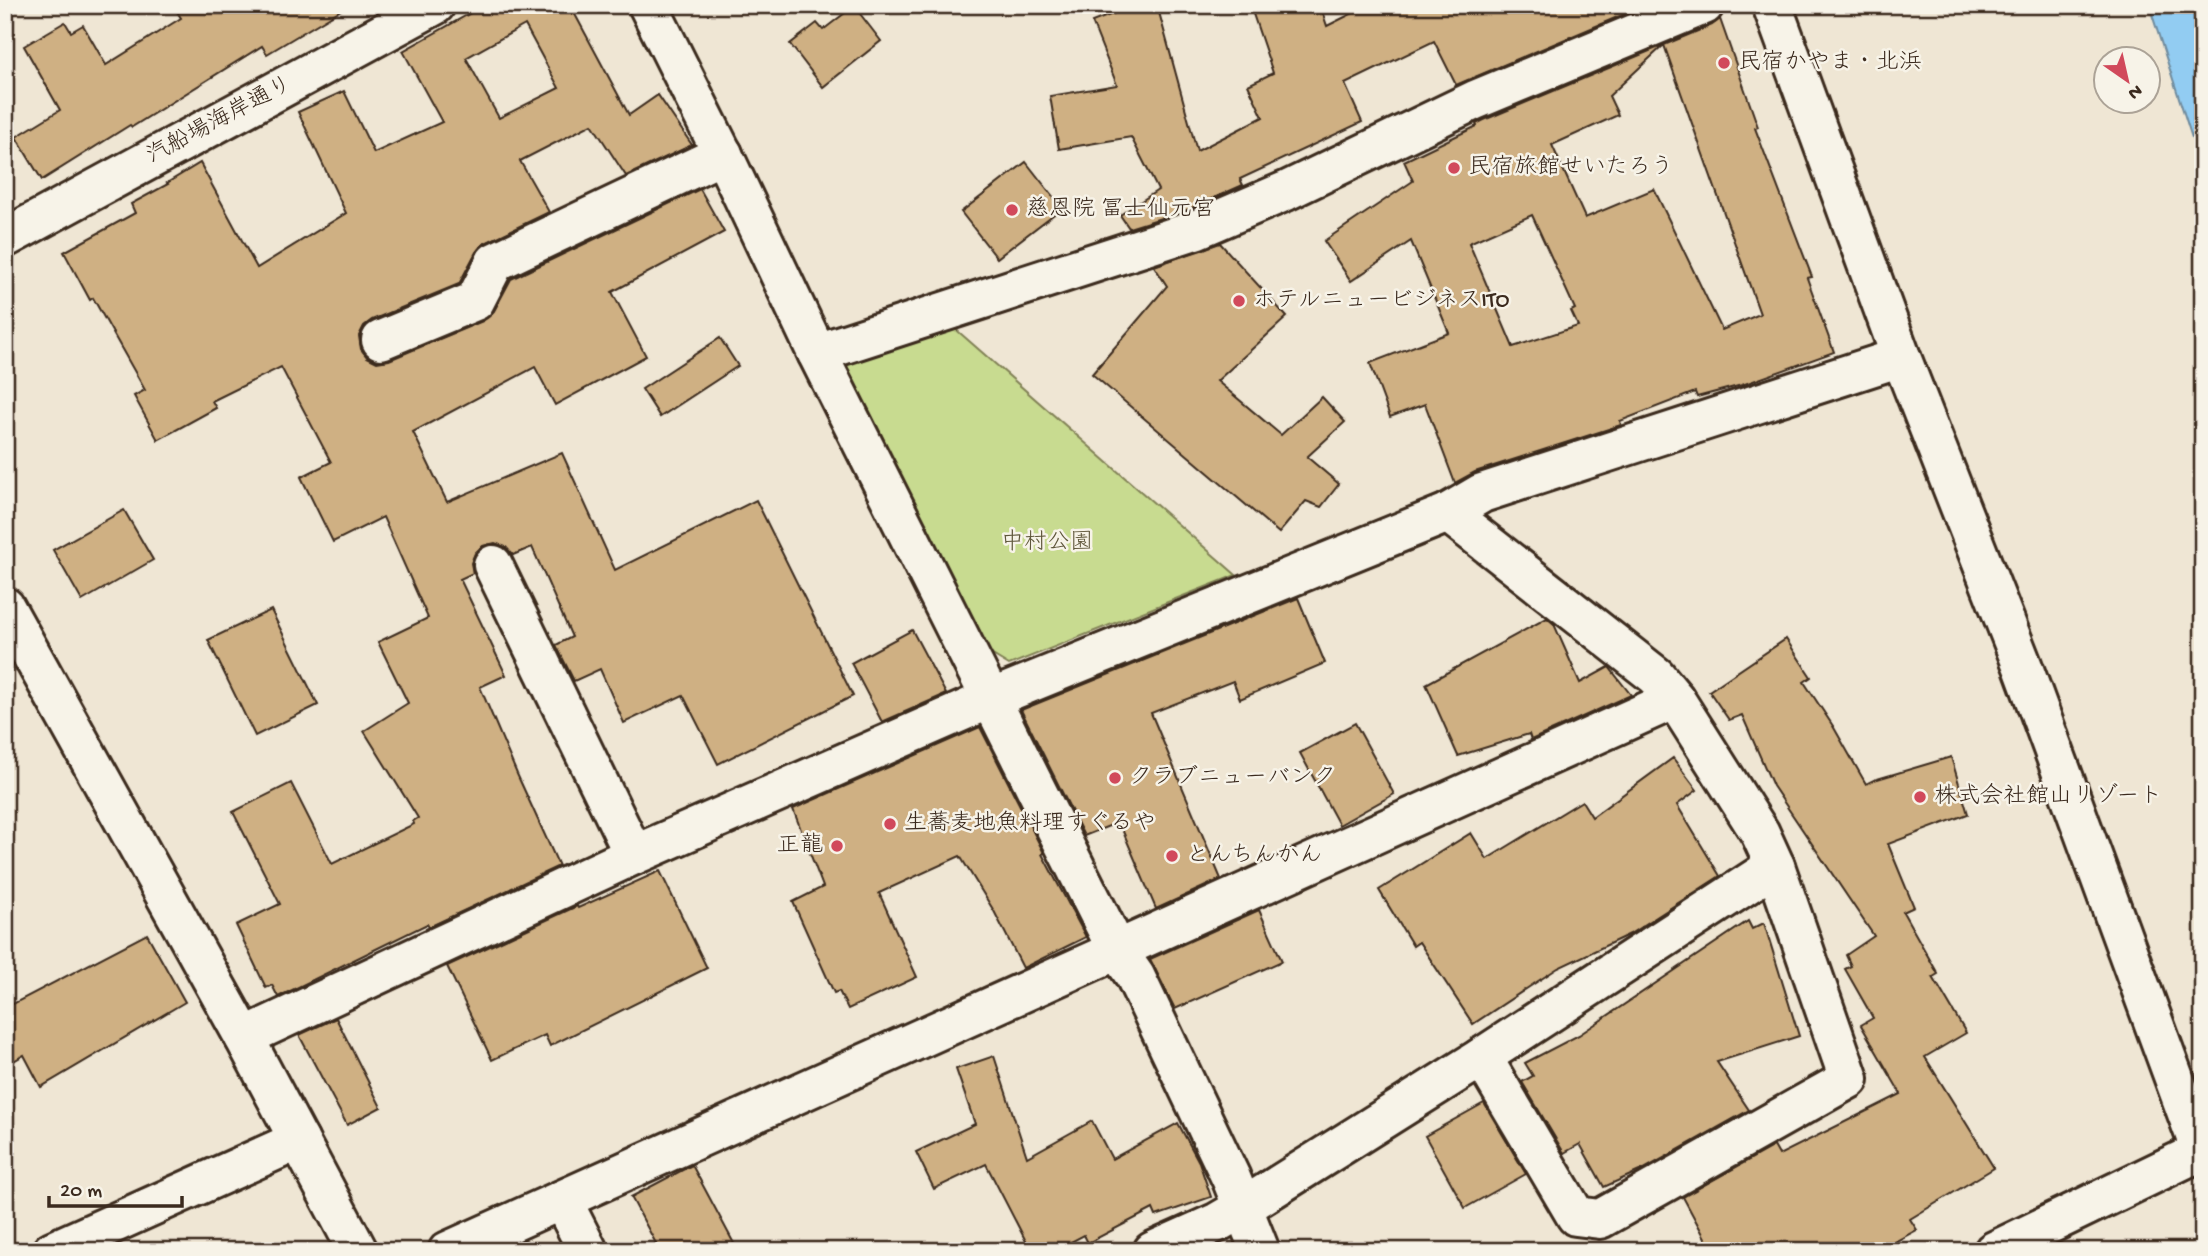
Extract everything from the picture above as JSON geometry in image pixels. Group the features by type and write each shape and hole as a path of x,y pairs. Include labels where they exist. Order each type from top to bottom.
{"street":[{"name":"汽船場海岸通り","path":"5,238 435,5"},
{"path":"648,5 723,154 817,353 990,699 1117,950 1135,976 1231,1178 1260,1251"},
{"path":"817,353 1195,230 1286,191 1475,100 1704,5"},
{"path":"1772,5 1902,357 2023,667 2202,1154 1994,1251"},
{"path":"381,340 475,301 495,262 723,154"},
{"path":"244,1037 634,855 990,699 1448,513 1482,493 1902,357"},
{"path":"1448,513 1656,676 1675,699 1760,833 1775,866 1849,1079 1600,1219 1576,1216 1482,1057"},
{"path":"492,565 634,855"},
{"path":"5,607 244,1037 358,1251"},
{"path":"447,1251 1675,699"},
{"path":"1153,1251 1218,1222 1242,1208 1482,1057 1775,866"},
{"path":"52,1251 299,1140"},
{"path":"562,1200 588,1251"}],"green space":[{"name":"中村公園","path":"952,326 1236,575 1009,665 991,654 840,360"}],"water":[{"path":"2149,5 2203,5 2203,172"}],"building":[{"path":"173,5 349,5 267,54 262,46 42,180 16,137 60,110 24,46 65,22 71,32 83,25 106,65 181,18"},
{"path":"485,5 570,5 629,115 658,95 692,145 626,176 592,124 520,161 549,212 485,243 476,252 459,284 372,320 364,326 359,336 361,349 367,357 377,362 389,360 483,321 494,311 511,279 700,189 724,232 612,292 646,356 555,405 535,367 413,432 447,502 562,453 615,570 756,500 853,696 718,764 683,695 624,723 600,669 574,681 556,645 572,637 532,547 513,555 506,547 495,543 483,546 475,553 471,563 473,573 460,579 506,675 480,687 559,866 429,927 427,924 278,997 272,985 266,988 236,925 280,904 233,812 291,783 332,864 414,824 413,821 418,818 364,731 408,703 378,642 428,618 383,517 333,542 301,477 331,462 281,367 212,401 216,408 158,440 134,396 145,390 64,252 135,213 131,204 200,163 257,268 346,213 298,112 344,91 374,153 442,122 403,51","holes":["525,25 559,88 499,118 466,58"]},
{"path":"1136,5 1157,5 1197,151 1263,117 1248,85 1273,73 1250,5 1320,5 1327,26 1369,5 1646,5 1456,85 1434,41 1345,84 1362,122 1240,179 1243,185 1187,210 1129,228 1120,215 1158,190 1131,137 1059,149 1050,96 1117,85 1092,22"},
{"path":"854,6 881,41 823,87 790,44 817,23 823,30"},
{"path":"1720,19 1758,127 1755,128 1812,277 1807,278 1834,352 1742,385 1697,397 1695,392 1620,421 1621,425 1475,472 1455,483 1425,404 1390,417 1370,363 1449,333 1411,241 1351,281 1324,241 1413,181 1404,161 1477,126 1476,124 1664,45 1712,25","holes":["1664,45 1760,314 1722,330 1654,189 1585,218 1552,145 1618,115 1609,96","1532,215 1575,309 1571,311 1578,326 1513,347 1469,243"]},
{"name":"慈恩院 冨士仙元宮","path":"1026,162 1062,208 997,258 961,212"},
{"path":"1220,243 1287,317 1217,381 1281,435 1322,397 1345,422 1307,457 1339,484 1321,507 1306,501 1279,533 1092,374 1167,286 1154,266"},
{"path":"720,338 738,366 660,417 642,389"},
{"path":"124,510 153,560 82,601 53,550"},
{"path":"1298,598 1325,663 1240,699 1233,681 1151,713 1221,879 1156,909 1119,822 1084,836 1021,710"},
{"path":"271,610 318,705 255,736 208,640"},
{"path":"1547,618 1554,624 1580,683 1609,667 1631,695 1531,740 1529,734 1458,756 1426,684"},
{"path":"912,630 946,694 882,722 851,663"},
{"path":"1786,639 1811,677 1804,682 1866,784 1951,757 1968,814 1888,844 1914,907 1903,912 1938,974 1933,977 1966,1033 1925,1057 1994,1168 1910,1219 1917,1230 1878,1251 1712,1251 1683,1197 1774,1146 1779,1155 1901,1094 1861,1025 1873,1018 1845,969 1851,966 1846,955 1874,936 1773,786 1742,715 1729,720 1709,691"},
{"path":"1355,723 1394,794 1339,825 1300,753"},
{"path":"980,727 1086,937 1023,968 994,911 960,856 879,893 917,977 848,1009 839,991 834,993 793,902 823,887 793,809"},
{"path":"1673,758 1697,790 1677,805 1720,876 1630,934 1558,968 1473,1024 1419,942 1413,946 1379,890 1471,833 1487,859 1582,801 1592,817"},
{"path":"660,871 707,968 550,1046 545,1035 492,1060 447,966"},
{"path":"1259,910 1282,961 1175,1009 1150,959"},
{"path":"1748,921 1752,929 1764,923 1799,1036 1717,1062 1749,1110 1644,1169 1604,1187 1580,1144 1564,1153 1522,1082 1533,1076 1525,1063 1579,1035"},
{"path":"147,934 185,1002 41,1087 24,1055 5,1066 5,1008"},
{"path":"336,1018 381,1107 347,1125 299,1035"},
{"path":"994,1056 1027,1157 1092,1121 1112,1159 1178,1123 1199,1162 1211,1197 1156,1216 1153,1209 1088,1243 1084,1235 1054,1251 1031,1251 986,1164 934,1189 916,1152 975,1124 956,1069"},
{"path":"1484,1103 1526,1174 1465,1208 1425,1136"},
{"path":"692,1165 738,1251 660,1251 631,1197"}],"place":[{"name":"民宿かやま・北浜","path":"1724,63"},
{"name":"民宿旅館せいたろう","path":"1454,168"},
{"name":"慈恩院 冨士仙元宮","path":"1012,210"},
{"name":"ホテルニュービジネスITO","path":"1239,301"},
{"name":"クラブニューバンク","path":"1115,778"},
{"name":"株式会社館山リゾート","path":"1920,797"},
{"name":"生蕎麦地魚料理すぐるや","path":"890,824"},
{"name":"正龍","path":"837,846"},
{"name":"とんちんかん","path":"1172,856"}]}
